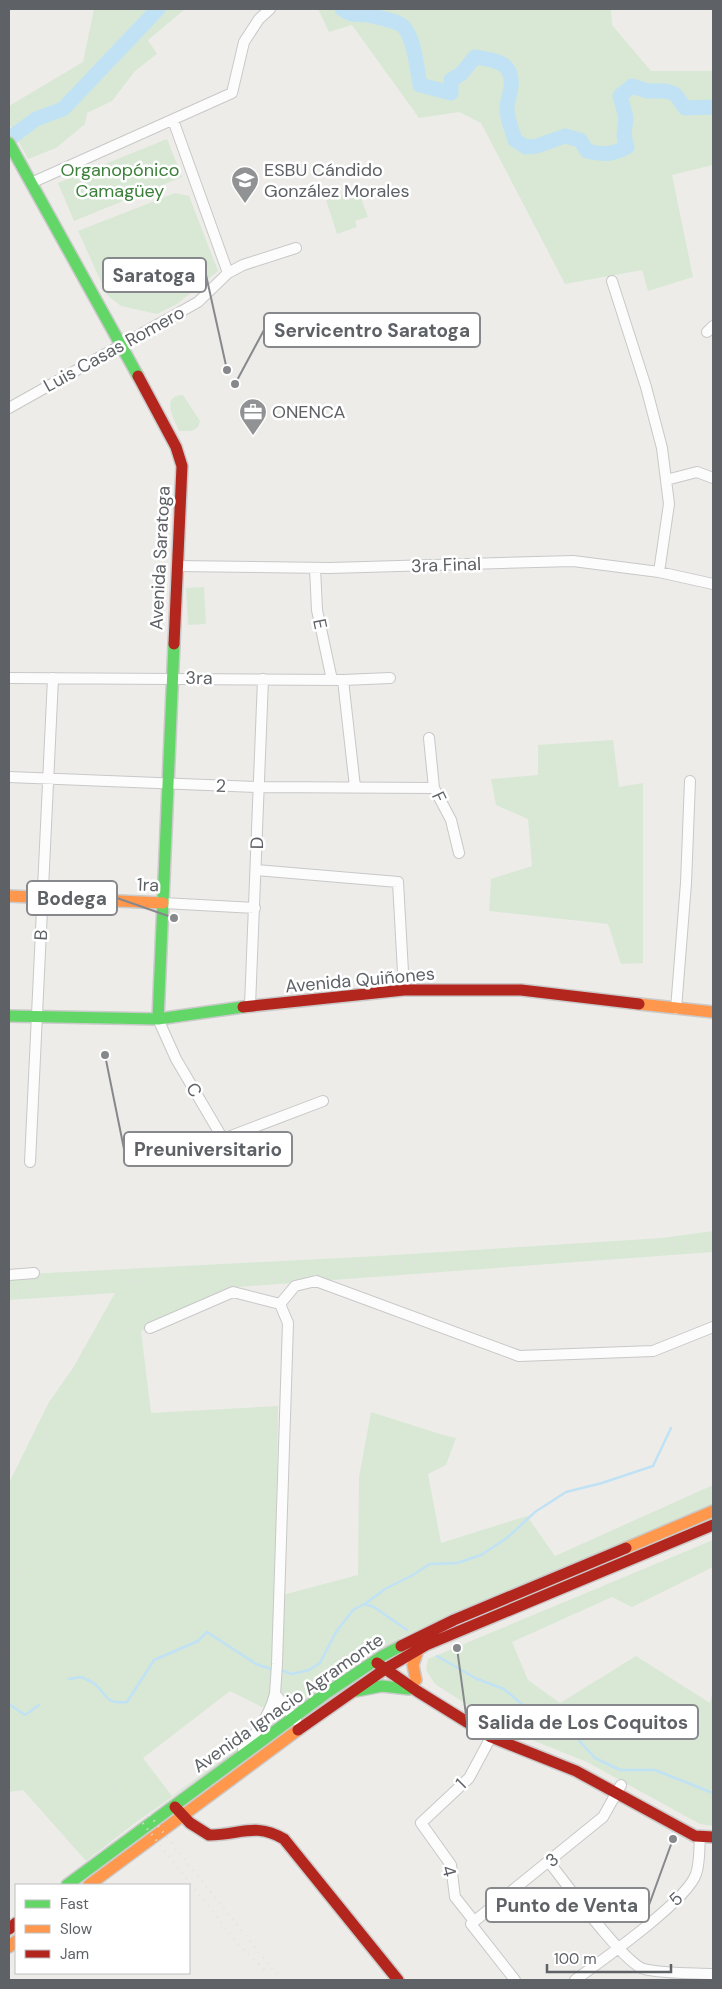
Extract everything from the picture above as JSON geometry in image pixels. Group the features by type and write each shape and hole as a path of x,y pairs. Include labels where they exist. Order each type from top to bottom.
{"main road":[{"name":"Avenida Saratoga","path":"9,143 176,447 182,466 158,1019"},
{"name":"1ra","path":"9,896 163,903"},
{"name":"Avenida Quiñones","path":"9,1016 158,1019 250,1006 404,990 521,990 713,1012"},
{"name":"Avenida Ignacio Agramonte","path":"68,1884 293,1717 378,1659 417,1637 454,1620 713,1511"},
{"name":"Avenida Ignacio Agramonte","path":"90,1884 301,1727 349,1693 418,1650 713,1525"},
{"path":"417,1686 412,1664 418,1650"},
{"path":"378,1659 492,1737 619,1789"},
{"path":"349,1693 371,1686 417,1686 507,1735 578,1762 690,1834 713,1837"},
{"path":"174,1805 202,1832 208,1835 263,1829 272,1831 284,1839 398,1980"}],"street":[{"path":"31,183 232,93 244,42 259,19 270,9"},
{"path":"172,120 228,273"},
{"name":"Luis Casas Romero","path":"9,408 198,302 228,273 243,265 296,248"},
{"path":"612,281 646,387 662,448 669,504 659,572"},
{"path":"666,480 697,472 713,478"},
{"name":"3ra Final","path":"177,566 314,568 573,561 659,572 713,584"},
{"name":"E","path":"314,568 317,610 337,680 354,788"},
{"name":"3ra","path":"9,678 337,680 390,678"},
{"name":"B","path":"30,1162 53,678"},
{"name":"D","path":"250,1006 263,679"},
{"name":"F","path":"429,738 434,788 451,820 459,853"},
{"name":"2","path":"9,777 258,787 434,788"},
{"path":"676,1009 686,883 690,780"},
{"path":"256,870 398,882 404,990"},
{"name":"1ra","path":"163,903 255,908"},
{"name":"C","path":"158,1019 176,1059 223,1139 233,1160"},
{"path":"223,1139 323,1101"},
{"path":"9,1275 34,1273"},
{"path":"280,1304 295,1286 316,1281 519,1356 653,1351 713,1327"},
{"path":"150,1328 233,1292 280,1304"},
{"path":"231,1763 260,1727 272,1706 275,1694 288,1323 280,1304"},
{"path":"275,1694 301,1727"},
{"name":"1","path":"421,1823 469,1778 492,1737"},
{"name":"3","path":"472,1923 603,1817 619,1789"},
{"name":"4","path":"421,1823 451,1865 455,1897 515,1980"},
{"name":"5","path":"575,1980 679,1898 691,1884 698,1866 700,1836"},
{"path":"549,1862 618,1948 632,1962 642,1968 709,1976"}],"green space":[{"path":"94,9 185,9 148,40 157,54 135,71 112,101 87,113 85,124 56,148 28,159 9,124 9,106 83,62"},
{"path":"318,9 611,9 612,25 651,71 713,71 713,165 672,175 693,277 648,291 642,270 565,284 481,123 459,112 419,118 352,25 329,32"},
{"name":"Organopónico Camagüey","path":"167,139 182,177 74,221 58,183"},
{"path":"175,193 189,196 218,271 177,304 157,314 121,306 107,295 78,231"},
{"path":"345,194 348,200 360,195 368,217 355,221 357,227 337,234 326,200"},
{"path":"183,395 200,421 198,427 192,431 179,431 170,408 172,399"},
{"path":"204,587 206,624 188,625 186,588"},
{"path":"613,740 619,787 643,783 643,963 621,964 608,924 489,911 491,879 532,866 528,819 496,805 491,779 538,775 538,745"},
{"path":"713,1231 713,1252 238,1287 141,1331 151,1413 278,1406 275,1597 358,1575 359,1477 371,1412 456,1438 446,1465 428,1474 441,1543 527,1516 555,1556 713,1485 713,1505 401,1637 135,1823 86,1861 23,1790 9,1792 9,1483 49,1402 73,1368 115,1293 9,1300 9,1275 378,1256 662,1238","holes":["230,1691 264,1708 253,1728 235,1750 172,1796 143,1758"]},
{"path":"713,1540 713,1567 632,1607 612,1597 512,1642 528,1680 560,1703 636,1656 710,1703 713,1690 713,1826 700,1824 587,1762 505,1729 435,1684 426,1670 428,1659"}],"waterway":[{"path":"9,139 36,119 63,109 158,9"},
{"path":"342,9 352,14 368,15 398,23 403,27 408,33 414,50 420,85 451,93 451,80 461,74 475,57 489,59 502,64 506,67 511,79 507,115 515,140 526,147 537,146 565,136 580,140 587,151 603,154 616,152 627,147 624,136 626,117 620,96 632,86 648,91 666,91 675,94 685,108 713,107"},
{"path":"365,1604 385,1589 430,1564 457,1563 481,1555 507,1538 535,1512 566,1492 602,1483 653,1466 671,1428"},
{"path":"280,1670 292,1674 309,1670 320,1663 336,1632 353,1610 364,1604 374,1607 407,1630"},
{"path":"69,1679 81,1677 96,1685 111,1701 127,1702 154,1660 198,1641 207,1632 256,1664 274,1670"},
{"path":"437,1656 477,1679 504,1689 538,1718 573,1734 595,1758 620,1770 655,1770 713,1793"},
{"path":"9,1704 25,1715 39,1705"}],"railway":[{"path":"358,1266 713,1241"},
{"path":"281,1980 61,1704 47,1682 31,1643 19,1596 17,1554 19,1522 25,1491 34,1462 45,1436 59,1412 93,1366 113,1345 135,1327 184,1299 221,1286 252,1280 296,1277 365,1266"},
{"path":"9,1291 246,1274"},
{"path":"9,1647 51,1700"},
{"path":"43,1697 239,1945 267,1972"}],"traffic: fast":[{"path":"9,143 138,376"},
{"path":"158,1019 174,644"},
{"path":"9,1016 158,1019 243,1007"},
{"path":"68,1884 325,1694 382,1656 401,1646"},
{"path":"356,1691 382,1686 409,1689"}],"traffic: slow":[{"path":"9,896 163,903"},
{"path":"639,1004 713,1012"},
{"path":"626,1548 713,1511"},
{"path":"416,1680 413,1665 418,1650"},
{"path":"90,1884 298,1730"},
{"path":"9,1947 15,1942"}],"traffic: jam":[{"path":"138,376 176,447 182,466 174,644"},
{"path":"243,1007 404,990 521,990 639,1004"},
{"path":"298,1730 385,1669 426,1645 713,1525"},
{"path":"401,1646 454,1620 626,1548"},
{"path":"377,1663 417,1691 491,1737 576,1771 695,1836 713,1837"},
{"path":"175,1807 190,1823 209,1835 256,1830 274,1834 284,1839 398,1980"},
{"path":"9,1929 15,1924"}],"place":[{"name":"ESBU Cándido González Morales","path":"245,204"},
{"name":"Saratoga","path":"227,370"},
{"name":"Servicentro Saratoga","path":"235,384"},
{"name":"ONENCA","path":"253,436"},
{"name":"Bodega","path":"174,918"},
{"name":"Preuniversitario","path":"105,1055"},
{"name":"Salida de Los Coquitos","path":"457,1648"},
{"name":"Punto de Venta","path":"673,1839"}]}
